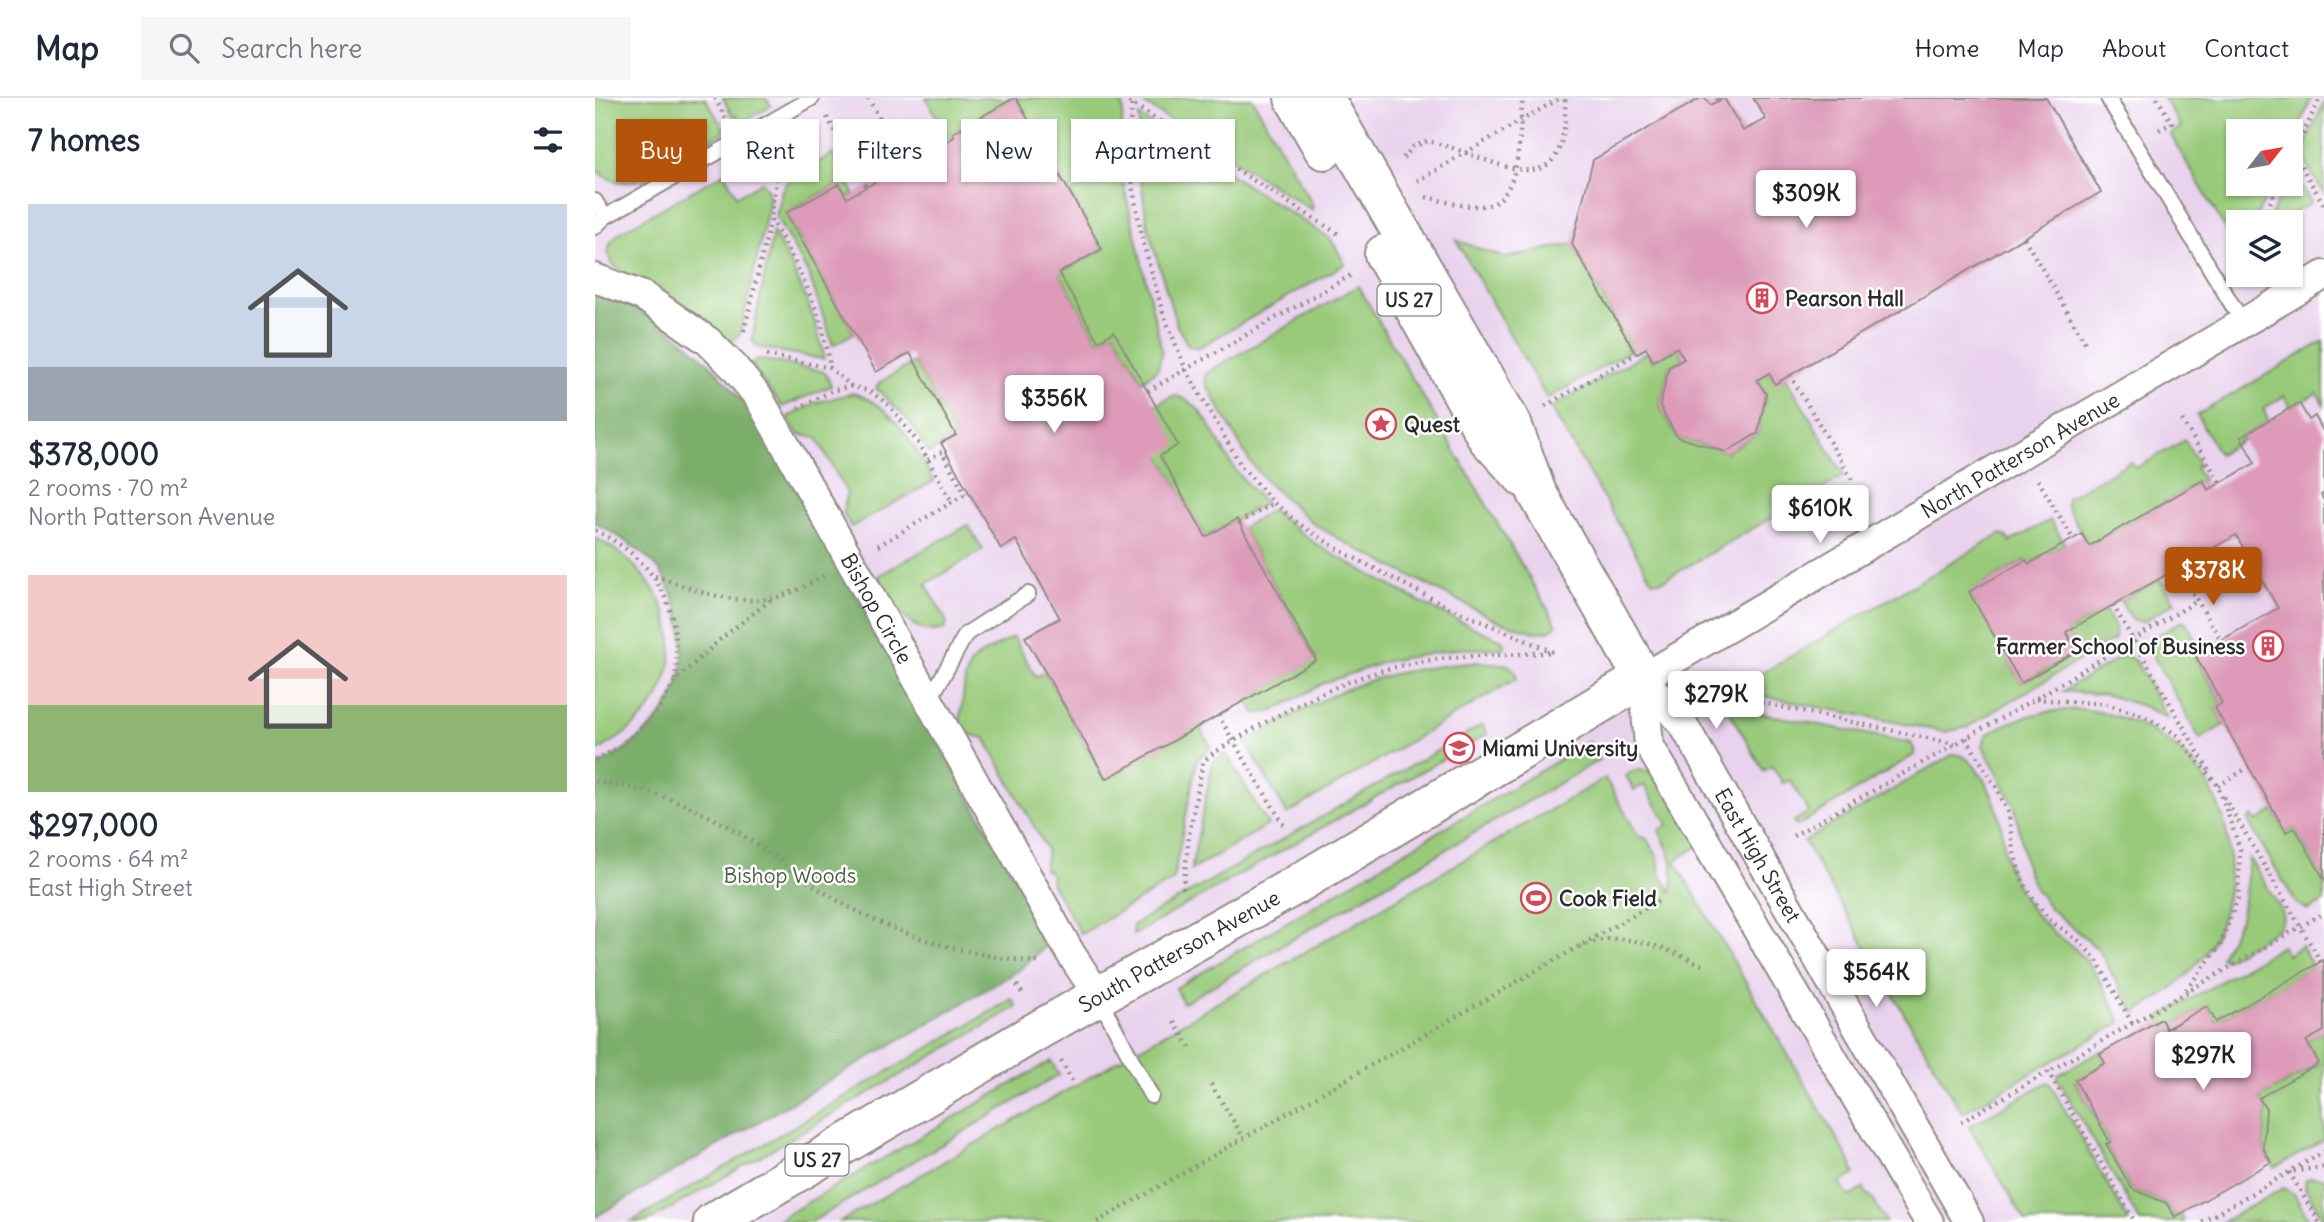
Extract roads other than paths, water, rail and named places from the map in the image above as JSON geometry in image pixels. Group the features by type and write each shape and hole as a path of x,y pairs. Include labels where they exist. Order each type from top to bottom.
{"highway":[{"name":"East High Street","path":"1294,98 1487,438 1537,493"},
{"name":"East High Street","path":"1324,98 1512,424 1537,493 1643,678"},
{"name":"South Patterson Avenue","path":"713,1222 1099,996 1294,886 1643,678"}],"street":[{"name":"North Patterson Avenue","path":"1643,678 2324,275"},
{"name":"Bishop Circle","path":"595,278 643,296 708,341 759,398 1071,954 1099,996"},
{"name":"East High Street","path":"1643,678 1649,745 1929,1222"},
{"name":"East High Street","path":"1643,678 1683,724 1969,1222"}],"lane":[{"path":"2108,98 2243,323"},
{"path":"595,201 600,222 783,115 817,104"},
{"path":"929,701 966,634 1028,594"},
{"path":"1099,996 1151,1096"}],"place":[{"name":"Pearson Hall","path":"1762,298"},
{"name":"Quest","path":"1381,424"},
{"name":"Farmer School of Business","path":"2268,646"},
{"name":"Miami University","path":"1459,748"},
{"name":"Cook Field","path":"1536,898"}],"park label":[{"name":"Bishop Woods","path":"790,875"}]}
